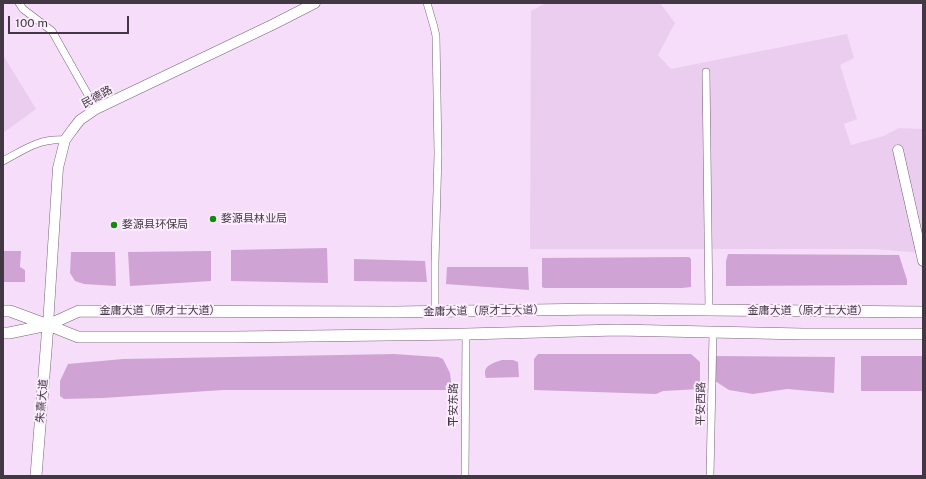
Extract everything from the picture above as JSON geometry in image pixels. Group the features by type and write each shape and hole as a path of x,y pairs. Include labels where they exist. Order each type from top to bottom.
{"main road":[{"name":"金庸大道（原才士大道）","path":"3,333 48,325 79,311 435,311 600,309 923,312"},
{"name":"金庸大道（原才士大道）","path":"3,311 10,311 78,337 234,337 466,334 617,330 803,334 923,334"},
{"name":"朱熹大道","path":"36,476 48,325"}],"street":[{"path":"19,3 24,10 52,31 96,109"},
{"name":"民德路","path":"48,325 58,168 66,140 80,120 96,109 315,3"},
{"path":"427,3 436,36 438,154 435,311"},
{"path":"706,72 709,310"},
{"path":"3,161 41,142 66,140"},
{"path":"898,150 923,261"},
{"name":"平安西路","path":"710,476 713,332"},
{"name":"平安东路","path":"465,476 466,334"}],"shaded area":[{"path":"546,3 660,3 675,23 658,55 671,69 847,34 854,58 840,65 857,119 844,124 851,145 884,136 899,128 923,129 923,253 875,249 530,249 531,11"},
{"path":"3,55 36,109 3,133"},
{"path":"327,248 328,283 231,281 231,250"},
{"path":"3,251 21,251 20,267 25,270 25,282 3,282"},
{"path":"211,251 211,281 130,286 128,252"},
{"path":"71,252 115,252 116,286 84,284 75,281 70,273"},
{"path":"728,254 899,255 907,280 907,285 726,286 726,261"},
{"path":"689,257 691,259 691,287 542,287 542,258"},
{"path":"354,259 425,261 427,282 354,281"},
{"path":"447,267 528,267 529,290 446,284"},
{"path":"394,354 438,357 443,359 450,373 452,390 223,390 103,398 64,399 60,396 60,381 68,364 123,359"},
{"path":"538,354 691,354 700,362 700,389 663,391 656,394 534,390 534,359"},
{"path":"717,356 835,357 834,393 787,389 753,394 729,390 715,381 715,360"},
{"path":"861,356 923,356 923,391 861,391"},
{"path":"502,360 513,360 518,362 519,377 486,378 486,369 492,364"}],"place":[{"name":"婺源县林业局","path":"213,219"},
{"name":"婺源县环保局","path":"114,225"}]}
